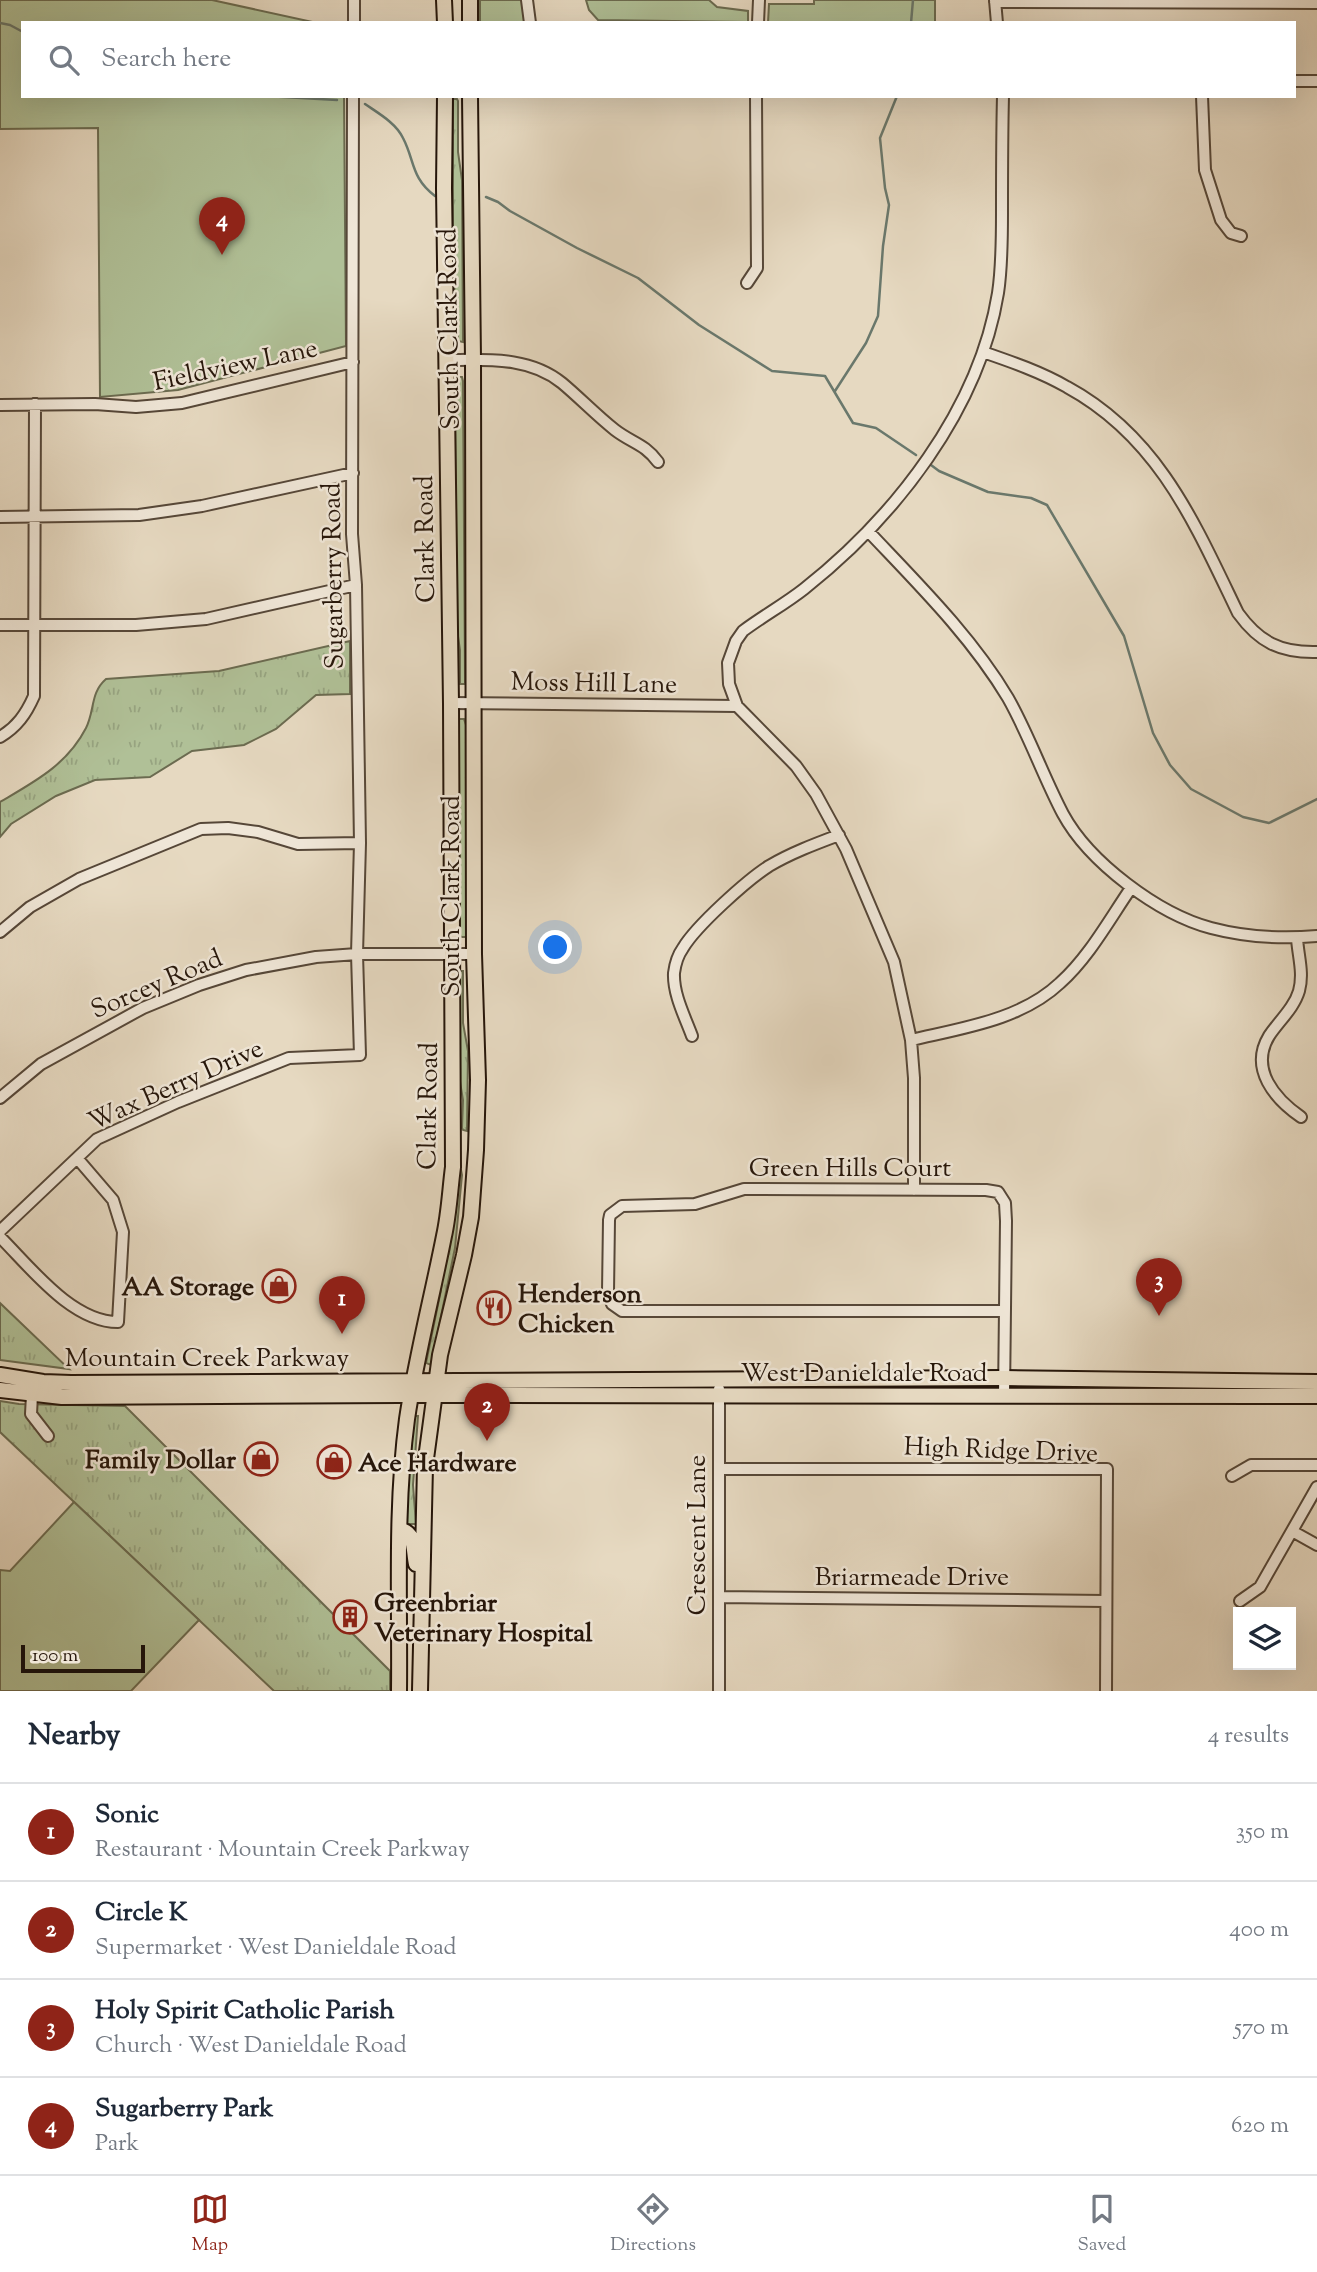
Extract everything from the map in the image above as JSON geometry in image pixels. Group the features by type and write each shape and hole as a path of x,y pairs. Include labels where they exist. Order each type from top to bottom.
{"main road":[{"path":"444,0 445,21"},
{"path":"470,0 470,21"},
{"name":"Clark Road","path":"399,1691 400,1530 404,1446 445,1233 453,1149 445,98"},
{"name":"South Clark Road","path":"420,1691 425,1466 433,1395 471,1217 476,1150 478,1080 474,954 470,98"},
{"path":"453,1149 476,1150"},
{"name":"Mountain Creek Parkway","path":"0,1375 43,1381 192,1389 412,1395"},
{"path":"1097,1379 1097,1396"},
{"name":"West Danieldale Road","path":"415,1380 1097,1379 1199,1389"},
{"name":"Mountain Creek Parkway","path":"0,1390 62,1397 415,1380"},
{"path":"658,1380 659,1396"},
{"path":"571,1381 573,1396"},
{"name":"West Danieldale Road","path":"412,1395 1097,1396 1199,1389 1311,1389"},
{"path":"400,1530 410,1535 421,1578"},
{"path":"400,1628 421,1629"}],"street":[{"path":"354,0 354,21"},
{"path":"527,0 530,21"},
{"path":"758,21 759,0"},
{"path":"997,21 995,1 1317,3"},
{"path":"1296,81 1317,81"},
{"name":"Sugarberry Road","path":"353,98 352,534 356,585 360,843 357,954 360,1055"},
{"path":"747,283 757,268 756,98"},
{"path":"914,1189 915,1112 911,1040 894,962 839,835 807,779 737,706 728,675 728,663 743,631 806,587 868,531 941,440 965,397 984,352 1000,273 1003,98"},
{"path":"1202,98 1205,170 1221,220 1231,233 1241,236"},
{"path":"984,352 1060,383 1087,399 1116,422 1164,473 1185,505 1238,613 1248,626 1258,637 1271,644 1286,649 1317,652"},
{"path":"446,360 508,360 526,364 559,380 617,432 649,450 658,462"},
{"name":"Fieldview Lane","path":"0,405 95,404 136,407 181,403 353,362"},
{"path":"0,737 10,731 26,714 34,696 35,404"},
{"path":"0,517 139,515 202,506 353,473"},
{"path":"868,531 946,615 988,667 1008,699 1070,825 1093,853 1131,888 1176,914 1210,928 1256,936 1317,936"},
{"path":"0,625 136,625 206,619 356,585"},
{"name":"Moss Hill Lane","path":"451,704 737,706"},
{"path":"0,932 30,907 79,879 201,829 228,828 258,832 298,844 360,843"},
{"path":"692,1036 676,989 674,974 683,948 704,922 760,873 791,855 839,835"},
{"path":"911,1040 1003,1016 1043,997 1078,965 1131,888"},
{"path":"1297,937 1301,972 1298,994 1267,1039 1262,1059 1267,1083 1273,1092 1301,1117"},
{"name":"Sorcey Road","path":"0,1098 41,1064 144,1008 246,970 316,957 357,954 474,954"},
{"name":"Wax Berry Drive","path":"0,1231 97,1139 178,1102 289,1058 360,1055"},
{"path":"0,1237 67,1304 107,1322 118,1322 123,1232 113,1200 77,1158"},
{"name":"Green Hills Court","path":"1004,1396 1004,1378 1005,1311 1006,1221 1005,1203 998,1192 756,1189 734,1191 695,1205 622,1206 610,1215 609,1299 616,1308 628,1311 1005,1311"},
{"name":"Crescent Lane","path":"719,1379 719,1691"},
{"path":"32,1395 31,1415 48,1436"},
{"path":"1233,1476 1251,1465 1317,1465"},
{"name":"High Ridge Drive","path":"719,1469 1107,1469 1106,1691"},
{"path":"1240,1601 1260,1587 1317,1487"},
{"path":"1292,1531 1317,1545"},
{"name":"Briarmeade Drive","path":"719,1597 1105,1601"}],"green space":[{"path":"0,0 212,0 308,21 21,21 21,98 344,98 346,346 178,390 100,397 98,128 0,129"},
{"path":"480,0 522,0 526,21 480,21"},
{"path":"586,0 709,0 717,7 748,11 748,21 598,20 589,10"},
{"path":"814,0 935,0 935,21 768,21 769,4 814,4"},
{"path":"453,99 458,101 458,152 462,180 463,342 458,341 453,278"},
{"path":"455,377 462,377 463,381 465,684 460,684 460,650 456,623"},
{"path":"350,641 350,694 316,695 276,729 244,745 192,751 150,777 95,780 56,796 11,824 0,837 0,802 49,771 69,752 86,728 97,690 106,679 219,671"},
{"path":"458,719 464,719 466,725 466,937 459,937"},
{"path":"458,971 463,971 463,1023 468,1051 467,1131 462,1128 463,1100 459,1076"},
{"path":"457,1170 461,1170 462,1175 455,1248 431,1365 426,1363 441,1290"},
{"path":"0,1303 69,1369 0,1360"},
{"path":"0,1401 19,1404 125,1406 390,1671 390,1691 274,1691 0,1432"},
{"path":"414,1416 418,1416 413,1485 416,1524 407,1524 407,1487"},
{"path":"74,1502 199,1620 131,1691 0,1691 0,1570 10,1571"}],"waterway":[{"path":"911,21 913,0"},
{"path":"0,23 21,31"},
{"path":"301,98 337,100"},
{"path":"835,391 866,343 878,316 889,205 880,138 896,98"},
{"path":"365,104 400,133 417,176 435,196"},
{"path":"486,197 577,248 638,278 699,325 772,371 825,376 853,423 876,428 916,455"},
{"path":"931,465 988,492 1031,498 1047,505 1124,636 1153,733 1170,765 1191,789 1243,817 1269,823 1317,799"}],"place":[{"name":"Sugarberry Park","path":"222,255"},
{"name":"AA Storage","path":"279,1286"},
{"name":"Henderson Chicken","path":"494,1308"},
{"name":"Holy Spirit Catholic Parish","path":"1159,1316"},
{"name":"Sonic","path":"342,1334"},
{"name":"Circle K","path":"487,1441"},
{"name":"Family Dollar","path":"261,1459"},
{"name":"Ace Hardware","path":"334,1462"},
{"name":"Greenbriar Veterinary Hospital","path":"350,1617"}]}
